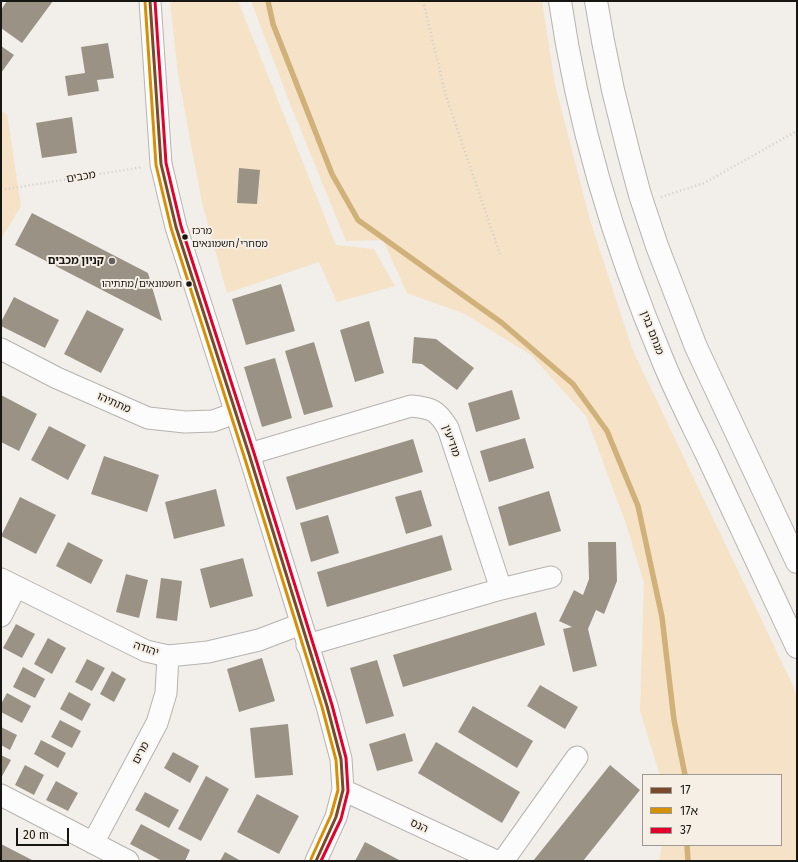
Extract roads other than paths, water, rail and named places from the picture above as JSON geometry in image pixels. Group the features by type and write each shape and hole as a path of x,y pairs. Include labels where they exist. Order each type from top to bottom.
{"main road":[{"name":"מנחם בגין","path":"560,1 567,48 594,164 606,206 634,287 663,362 797,647"},
{"path":"596,1 613,90 628,154 644,207 696,347 797,562"}],"street":[{"path":"150,1 161,164 176,227 249,454 327,706 341,759 343,790 336,817 316,861"},
{"name":"מתתיהו","path":"1,349 57,378 148,418 185,422 213,421 235,413"},
{"name":"מודיעין","path":"249,454 411,406 426,407 440,415 448,428 501,589"},
{"path":"307,645 501,589 551,577"},
{"path":"1,616 8,583"},
{"name":"יהודה","path":"8,583 146,651 168,656 208,652 252,642 301,624"},
{"name":"מרים","path":"93,843 157,723 166,693 168,656"},
{"path":"503,861 577,756"},
{"name":"הנס","path":"343,790 496,861"},
{"path":"1,795 128,861"}],"waterway":[{"path":"268,1 273,24 332,174 358,220 502,323 573,384 607,431 638,506 662,617 674,720 685,774"},
{"path":"687,846 688,861"}],"place":[{"name":"מרכז מסחרי/חשמונאים","path":"185,237"},
{"name":"קניון מכבים","path":"112,261"},
{"name":"חשמונאים/מתתיהו","path":"189,284"}]}
